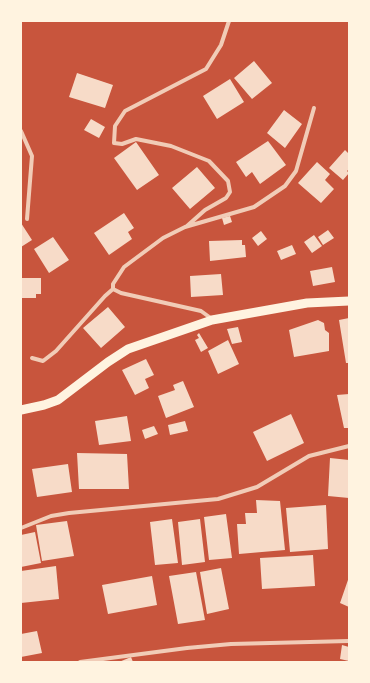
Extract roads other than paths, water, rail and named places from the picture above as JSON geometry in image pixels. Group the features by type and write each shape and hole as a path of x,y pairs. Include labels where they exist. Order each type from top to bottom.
{"main road":[{"path":"21,410 58,400 108,362 128,350 212,320 307,303 349,301"}],"street":[{"path":"185,227 205,210 226,198 230,192 228,181 209,161 171,146 136,139 122,144 114,143 115,126 125,111 206,69 221,45 229,21"},
{"path":"32,358 43,361 56,351 113,289 113,284 124,267 163,238 185,227 254,207 285,186 296,171 314,108"},
{"path":"21,131 32,156 27,218"},
{"path":"113,289 121,293 201,310 212,320"},
{"path":"21,528 51,516 63,514 218,499 257,487 309,456 349,446"},
{"path":"80,662 187,648 231,644 349,641"}]}
